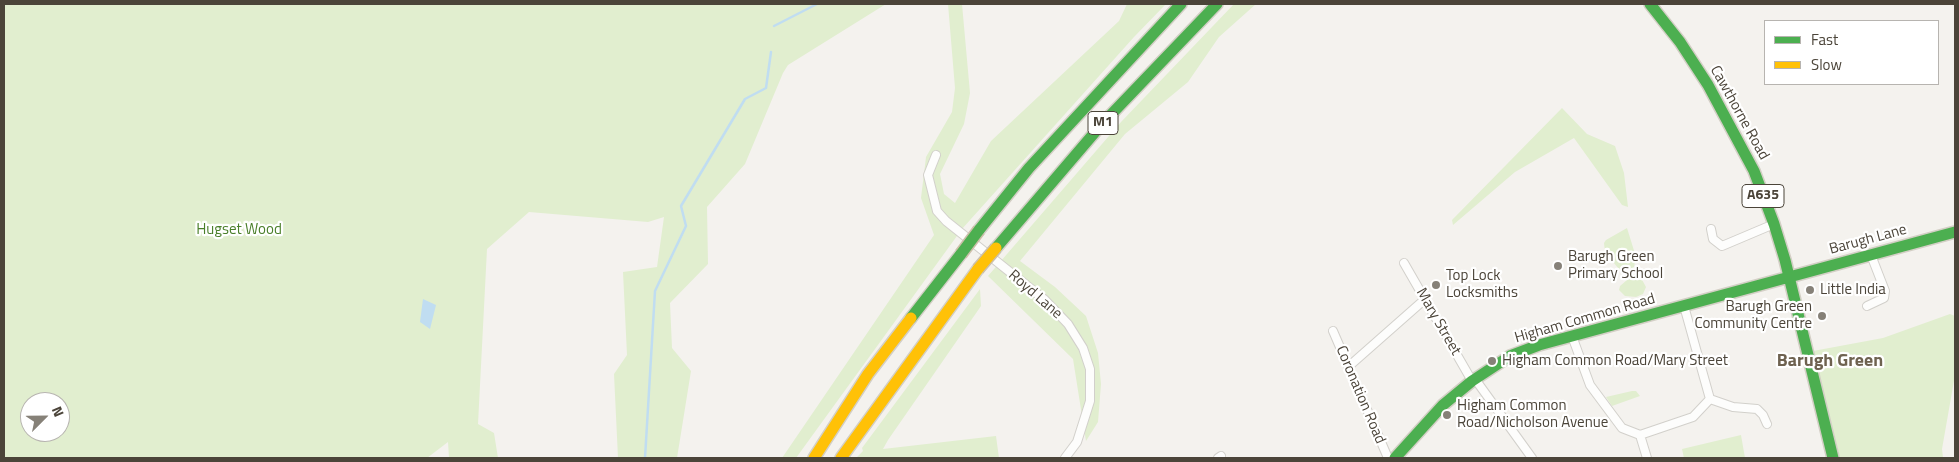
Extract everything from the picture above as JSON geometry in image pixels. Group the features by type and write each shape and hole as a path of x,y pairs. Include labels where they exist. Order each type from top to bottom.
{"main road":[{"name":"M1","path":"814,458 868,374 1029,168 1181,4"},
{"name":"M1","path":"841,458 978,269 1102,124 1217,4"},
{"name":"Cawthorne Road","path":"1650,4 1680,42 1708,84 1728,120 1754,171 1774,224 1789,276"},
{"name":"Barugh Lane","path":"1789,276 1955,232"},
{"name":"Higham Common Road","path":"1395,458 1427,421 1473,380 1510,356 1539,345 1789,276"},
{"name":"A635","path":"1789,276 1833,458"}],"street":[{"name":"Royd Lane","path":"936,155 928,175 937,211 946,221 1045,300 1068,324 1083,348 1090,370 1090,402 1077,442 1065,458"},
{"path":"1710,230 1713,239 1722,246 1774,224"},
{"path":"1868,306 1884,298 1885,291 1871,255"},
{"name":"Mary Street","path":"1404,263 1424,300 1473,380 1532,458"},
{"path":"1348,367 1424,300"},
{"path":"1684,306 1710,399"},
{"name":"Coronation Road","path":"1333,331 1388,458"},
{"path":"1572,336 1590,385 1622,428 1640,435 1693,417 1702,410 1710,399"},
{"path":"1710,399 1734,407 1758,409 1767,424"},
{"path":"1640,435 1647,458"}],"green space":[{"name":"Hugset Wood","path":"4,4 886,4 788,65 745,164 707,207 708,264 670,303 672,348 691,371 677,458 618,458 614,374 627,355 623,272 657,267 664,217 648,222 529,212 487,249 478,424 494,433 498,458 449,458 448,442 427,458 4,458"},
{"path":"948,4 962,4 970,93 964,124 940,174 944,194 955,203 991,141 1119,21 1127,4 1166,4 1134,37 962,229 796,458 782,458 934,235 921,198 926,157 952,112 955,88"},
{"path":"1234,4 1256,4 1219,37 1188,82 1125,134 1020,261 1055,287 1086,316 1098,353 1101,384 1098,422 1086,441 1073,359 988,276 1121,122"},
{"path":"1562,108 1587,134 1615,146 1624,173 1628,207 1622,205 1574,138 1515,172 1453,225 1452,220"},
{"path":"1627,228 1636,257 1634,267 1626,272 1618,268 1605,252 1604,243"},
{"path":"1634,274 1640,276 1646,287 1643,294 1636,297 1625,296 1619,290 1620,286"},
{"path":"980,289 981,306 883,449 996,436 999,458 856,458 863,451 862,448"},
{"path":"1950,314 1955,316 1955,375 1942,449 1943,458 1840,458 1813,351 1883,338"},
{"path":"1636,391 1640,396 1612,406 1606,397"},
{"path":"1741,435 1745,458 1684,458 1682,449"}],"water":[{"path":"423,299 436,305 430,329 420,322"}],"waterway":[{"path":"774,26 817,4"},
{"path":"645,458 655,291 686,226 681,206 745,99 766,88 771,52"}],"traffic: fast":[{"path":"979,230 1029,168 1181,4"},
{"path":"996,248 1102,124 1217,4"},
{"path":"1650,4 1680,42 1708,85 1754,171 1785,260 1833,458"},
{"path":"961,254 979,230"},
{"path":"1395,458 1443,405 1472,381 1510,356 1539,345 1955,232"},
{"path":"911,318 961,254"}],"traffic: slow":[{"path":"978,269 996,248"},
{"path":"841,458 978,269"},
{"path":"814,458 868,374 911,318"}],"place":[{"name":"Barugh Green Primary School","path":"1558,266"},
{"name":"Top Lock Locksmiths","path":"1436,285"},
{"name":"Little India","path":"1810,290"},
{"name":"Barugh Green Community Centre","path":"1822,316"},
{"name":"Higham Common Road/Mary Street","path":"1492,361"},
{"name":"Higham Common Road/Nicholson Avenue","path":"1447,415"}],"district":[{"name":"Barugh Green","path":"1830,362"}]}
